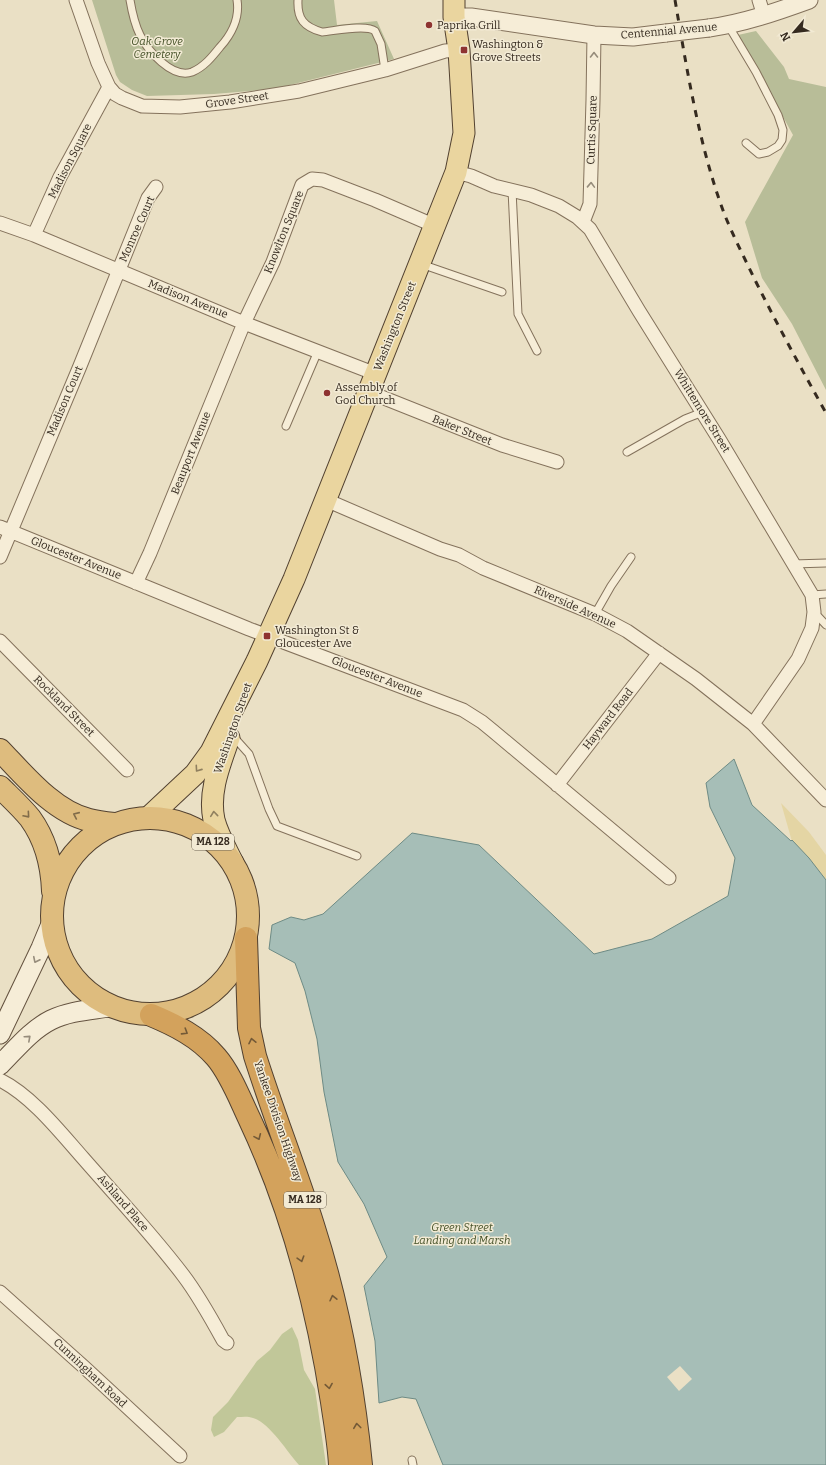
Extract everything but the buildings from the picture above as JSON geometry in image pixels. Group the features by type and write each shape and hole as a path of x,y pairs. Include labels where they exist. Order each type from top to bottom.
{"highway":[{"name":"MA 128","path":"0,750 44,794 65,810 89,820 114,824 130,819 168,819 186,825 204,834 217,844 232,863 241,879 246,900 248,918 246,938"},
{"name":"MA 128","path":"0,787 30,818 45,844 52,869 53,896 51,924 57,951 64,966 76,982 91,996 109,1006 129,1012 151,1015"},
{"path":"53,896 60,874 72,856 88,838 114,824"},
{"path":"151,1015 175,1012 199,1002 210,994 222,984 233,968 241,954 246,938"},
{"name":"Yankee Division Highway","path":"246,938 249,1028 255,1056 313,1225 329,1280 344,1348 353,1401 361,1465"},
{"name":"Yankee Division Highway","path":"151,1015 170,1023 200,1041 217,1058 229,1076 258,1137 285,1208 303,1266 328,1375 340,1465"}],"main road":[{"name":"Washington Street","path":"148,818 195,774 211,752 257,661 294,578 325,502 456,172 464,133 459,50 454,9"},
{"name":"Washington Street","path":"232,863 214,820 214,786 218,770 257,661"},
{"path":"0,1034 51,924"},
{"path":"0,1065 29,1036 51,1020 109,1006"}],"street":[{"path":"76,0 98,63 109,88"},
{"name":"Centennial Avenue","path":"454,9 471,17 594,35 633,36 728,25 761,8 809,0"},
{"name":"Curtis Square","path":"583,222 590,204 594,35"},
{"name":"Grove Street","path":"109,88 116,94 142,106 180,107 230,102 299,91 385,70 445,51 459,50"},
{"name":"Madison Square","path":"34,235 60,177 109,88"},
{"name":"Whittemore Street","path":"456,172 471,176 494,186 531,195 559,206 577,217 590,229 639,311 703,412 812,595 814,612 812,628 798,659 753,724"},
{"name":"Knowlton Square","path":"244,323 273,262 302,185 312,179 323,180 375,200 426,222 434,230"},
{"name":"Monroe Court","path":"118,271 148,198 156,187"},
{"name":"Madison Avenue","path":"0,223 34,235 244,323 318,351 373,383"},
{"name":"Madison Court","path":"0,557 5,529 80,366 118,271"},
{"name":"Beauport Avenue","path":"136,583 150,553 244,323"},
{"name":"Baker Street","path":"373,383 502,446 557,462"},
{"name":"Riverside Avenue","path":"325,502 333,503 440,549 459,554 490,570 595,614 627,631 696,679 753,724 826,800"},
{"name":"Gloucester Avenue","path":"5,529 268,636 463,710 482,722 669,878"},
{"name":"Rockland Street","path":"0,641 127,770"},
{"name":"Hayward Road","path":"557,785 659,653"},
{"name":"Ashland Place","path":"0,1080 11,1085 51,1120 128,1208 184,1276 208,1312 223,1340 227,1343"},
{"name":"Cunningham Road","path":"0,1292 180,1456"}],"lane":[{"path":"130,0 137,26 146,45 169,68 185,73 198,69 204,65 224,42 230,33 238,13 237,0"},
{"path":"298,0 302,20 310,28 315,30 322,32 370,28 376,31 381,44 385,70"},
{"path":"728,25 756,72 778,115 783,130 782,140 778,146 768,152 759,154 746,143"},
{"path":"512,190 518,314 537,351"},
{"path":"420,264 502,292"},
{"path":"286,426 318,351"},
{"path":"627,452 685,419 703,412"},
{"path":"595,614 611,586 631,557"},
{"path":"793,564 826,563"},
{"path":"812,595 826,594"},
{"path":"814,612 826,625"},
{"path":"231,734 249,754 269,809 277,826 357,856"}],"green space":[{"name":"Oak Grove Cemetery","path":"92,0 334,0 337,25 377,21 394,59 274,89 214,94 147,96 132,90 120,82 116,75"},
{"path":"756,31 784,67 789,79 826,87 826,390 792,324 762,278 745,222 793,135 738,35"},
{"path":"292,1327 298,1340 304,1370 315,1389 326,1465 299,1465 272,1431 251,1417 237,1417 224,1432 214,1437 211,1430 213,1417 228,1402 257,1361 270,1350 282,1334"}],"sand":[{"path":"781,803 809,832 826,855 826,880 793,845"}],"water":[{"path":"734,759 752,805 791,841 792,840 809,858 826,880 826,1465 443,1465 416,1399 402,1397 379,1403 375,1341 364,1286 387,1257 364,1204 338,1162 324,1092 317,1039 305,991 295,963 269,949 272,925 291,917 304,920 323,914 412,833 479,845 594,954 652,939 728,896 735,858 710,807 706,783"}],"pier":[{"path":"680,1366 692,1379 679,1391 667,1377"}],"railway":[{"path":"675,0 689,80 701,135 707,161 724,213 764,298 826,413"}],"place":[{"name":"Paprika Grill","path":"429,25"},
{"name":"Washington & Grove Streets","path":"464,50"},
{"name":"Assembly of God Church","path":"327,393"},
{"name":"Washington St & Gloucester Ave","path":"267,636"}],"park label":[{"name":"Green Street Landing and Marsh","path":"462,1233"}]}
